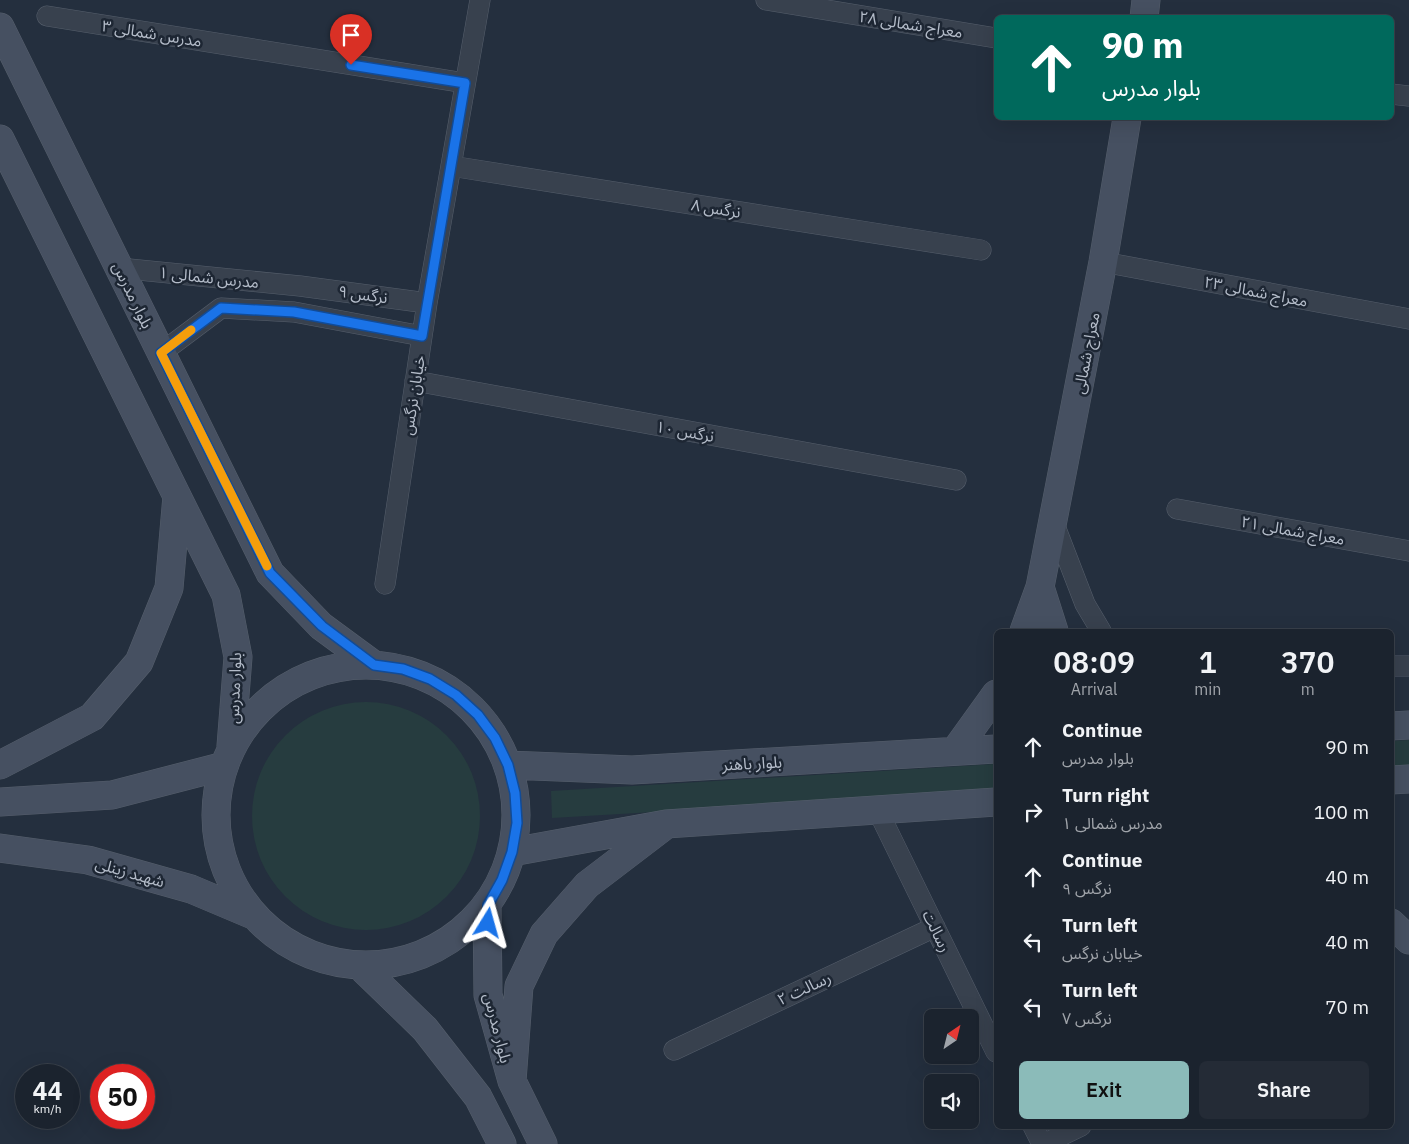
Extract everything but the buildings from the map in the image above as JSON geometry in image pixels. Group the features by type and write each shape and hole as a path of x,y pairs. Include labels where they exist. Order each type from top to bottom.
{"main road":[{"path":"1144,15 1146,0"},
{"name":"بلوار مدرس","path":"0,27 270,573 322,626 374,665"},
{"name":"معراج شمالی","path":"1025,629 1040,587 1103,262 1127,120"},
{"name":"بلوار مدرس","path":"0,139 226,595 238,657 227,758"},
{"path":"0,765 92,717 139,662 169,588 177,496"},
{"path":"1040,587 1053,629"},
{"path":"374,665 403,669 430,679 456,695 478,715 495,738 508,765 515,793 517,823 512,852 502,880 488,905 468,926 435,948 417,956 389,964 359,965 330,960 302,950 277,935 255,916 237,892 225,865 217,836 216,807 220,778 227,758 245,725 265,703 288,686 316,673 344,666 374,665"},
{"path":"955,751 994,697"},
{"path":"1394,726 1409,725"},
{"name":"بلوار باهنر","path":"508,765 632,770 994,749"},
{"path":"0,802 112,795 227,758"},
{"path":"1394,780 1409,779"},
{"path":"512,852 666,824 994,802"},
{"path":"512,1081 519,986 544,934 587,885 666,824"},
{"name":"شهید زینلی","path":"0,848 88,860 191,889 255,916"},
{"name":"بلوار مدرس","path":"488,905 488,994 512,1081 543,1144"},
{"path":"1394,926 1409,940"},
{"path":"359,965 431,1036 478,1097 502,1144"}],"street":[{"name":"خیابان نرگس","path":"385,584 427,303 480,0"},
{"name":"معراج شمالی ۲۸","path":"766,0 994,38"},
{"name":"مدرس شمالی ۳","path":"47,16 465,83"},
{"path":"1394,94 1409,96"},
{"name":"نرگس ۸","path":"451,166 981,250"},
{"name":"معراج شمالی ۲۳","path":"1103,262 1409,319"},
{"name":"مدرس شمالی ۱","path":"119,268 300,286"},
{"name":"نرگس ۹","path":"300,286 427,303"},
{"name":"مدرس شمالی ۱","path":"161,353 221,308 294,312"},
{"name":"نرگس ۹","path":"294,312 422,336"},
{"name":"نرگس ۱۰","path":"415,381 956,480"},
{"name":"معراج شمالی ۲۱","path":"1177,510 1409,551"},
{"path":"1053,521 1085,604 1100,629"},
{"path":"1394,666 1409,666"},
{"name":"رسالت","path":"878,810 994,1048"},
{"name":"رسالت ۲","path":"674,1050 935,927"},
{"path":"1035,1129 1043,1144 1075,1129"}],"green space":[{"path":"355,702 377,702 410,710 430,721 447,735 461,752 472,772 480,805 478,838 472,860 461,880 447,897 430,911 410,922 377,930 355,930 322,922 312,917 293,904 278,889 260,860 252,827 252,805 260,772 265,762 278,743 293,728 322,710"},
{"path":"1409,740 1409,767 1394,768 1394,741"},
{"path":"994,764 994,792 552,818 551,791"}],"slow traffic":[{"path":"191,330 161,353 267,566"}],"route":[{"path":"351,65 465,83 422,336 294,312 221,308 161,353 270,573 322,626 374,665 403,669 430,679 456,695 478,715 495,738 508,765 515,793 517,823 512,852 502,880 488,905 488,923"}]}
